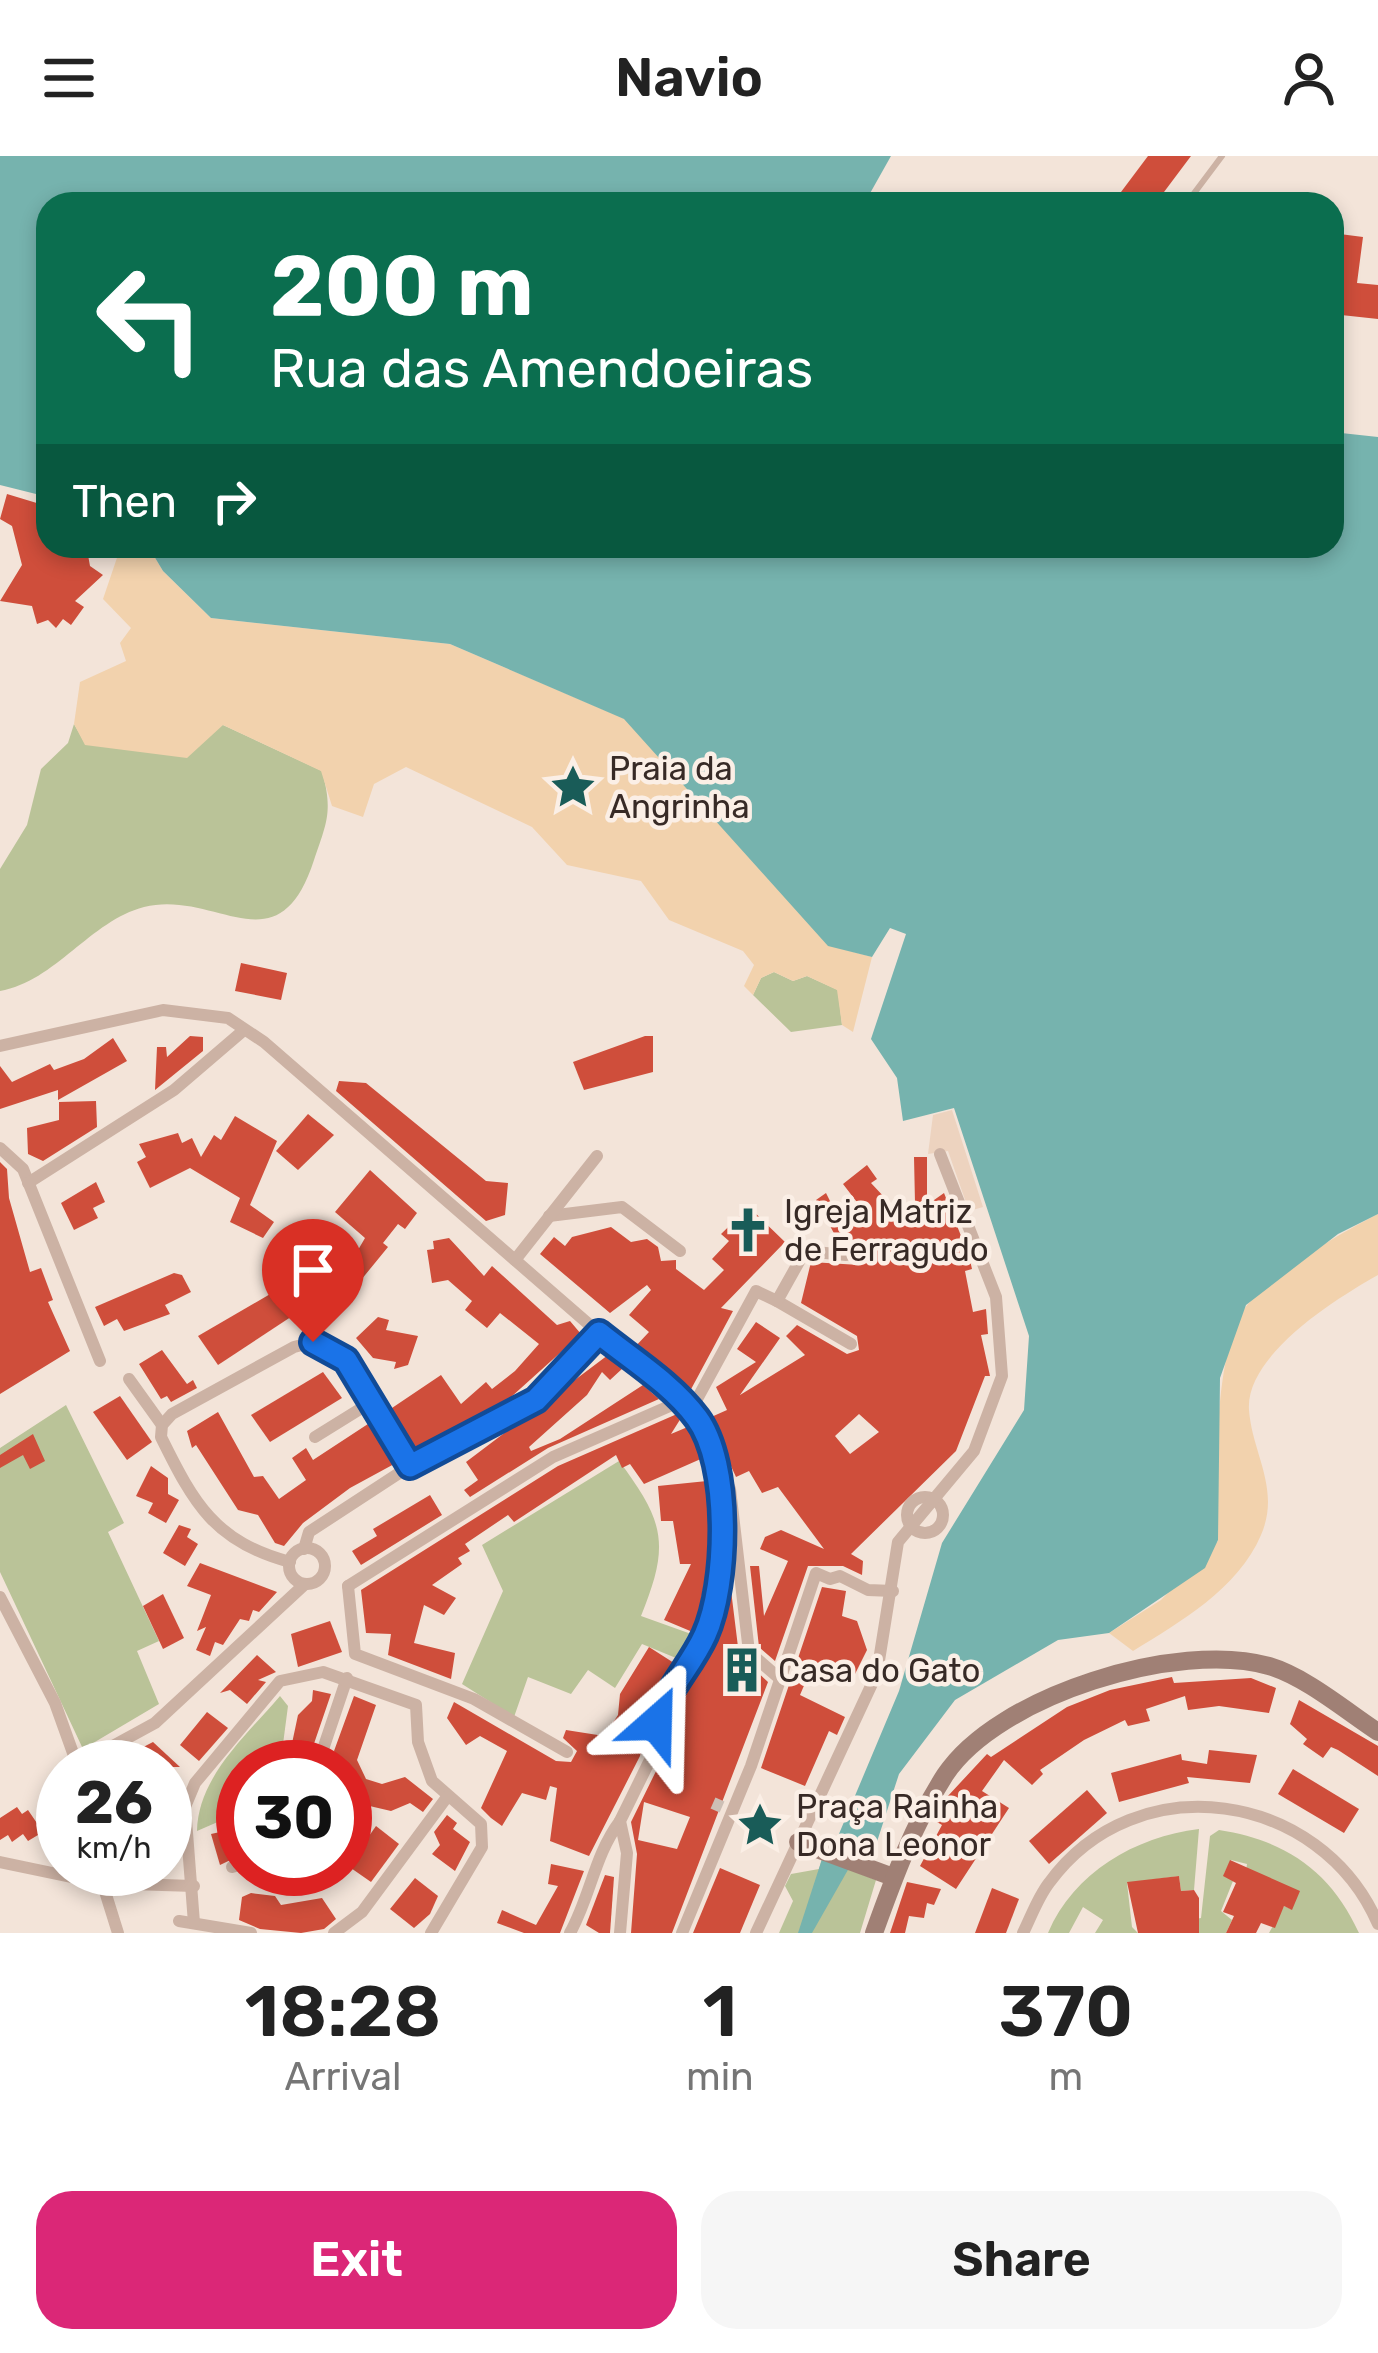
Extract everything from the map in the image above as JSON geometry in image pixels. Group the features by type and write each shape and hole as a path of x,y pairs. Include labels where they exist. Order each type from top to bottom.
{"street":[{"path":"0,1046 164,1010 227,1018 699,1420"},
{"path":"28,1183 173,1090 244,1030"},
{"path":"0,1148 22,1169 100,1361"},
{"path":"756,1933 806,1845 877,1673 898,1541 974,1451 1002,1376 995,1296 940,1154"},
{"path":"515,1260 597,1156"},
{"path":"549,1216 622,1207 680,1251"},
{"path":"777,1300 805,1251 846,1255"},
{"path":"779,1678 749,1652 730,1489 699,1420 696,1401 756,1291 851,1344"},
{"path":"290,1562 304,1549 309,1532 410,1466 536,1400 599,1333"},
{"path":"167,1419 294,1347 313,1342 346,1360 410,1466"},
{"path":"129,1379 167,1419 167,1450 216,1528 255,1552 290,1562"},
{"path":"315,1437 373,1401"},
{"path":"349,1586 553,1457 681,1401"},
{"path":"570,1933 590,1887 598,1850 620,1821 650,1760 664,1696 705,1636 722,1546 713,1454"},
{"path":"910,1526 921,1533 938,1528 943,1512 933,1498"},
{"path":"304,1549 320,1553 323,1574"},
{"path":"290,1562 291,1574 305,1583"},
{"path":"682,1933 751,1766 816,1573 830,1579 840,1576 868,1590 893,1592"},
{"path":"323,1574 349,1586"},
{"path":"126,1740 155,1724 305,1583 323,1574"},
{"path":"328,1740 353,1680 356,1654 349,1586"},
{"path":"0,1597 55,1703 69,1740"},
{"path":"356,1654 474,1700 566,1752"},
{"path":"874,1933 893,1877 946,1773 975,1742 1074,1687 1188,1659 1237,1659 1274,1667 1378,1732"},
{"path":"251,1933 189,1928 194,1886 183,1828 195,1783 280,1681 302,1672 353,1680 416,1705 423,1762 447,1797 482,1824 485,1835 431,1933"},
{"path":"334,1933 362,1912 447,1797"},
{"path":"1023,1933 1048,1884 1078,1853 1128,1820 1164,1810 1205,1807 1279,1820 1311,1838 1368,1900 1378,1924"},
{"path":"620,1821 627,1853 620,1933"},
{"path":"806,1845 893,1877"},
{"path":"0,1862 36,1867"},
{"path":"106,1896 118,1933"}],"lane":[{"path":"1195,192 1222,156"}],"green space":[{"path":"74,724 86,745 223,725 322,771 327,816 299,893 283,912 264,919 171,904 144,907 107,925 39,976 0,991 0,869 27,825 41,769 68,743"},
{"path":"774,972 793,981 807,976 838,990 842,1025 791,1032 753,995 761,978"},
{"path":"66,1405 124,1523 108,1532 159,1641 137,1651 159,1704 98,1740 79,1740 0,1572 0,1448"},
{"path":"619,1461 646,1501 658,1535 656,1570 641,1616 694,1635 676,1658 642,1644 615,1688 588,1670 571,1694 528,1677 514,1717 462,1684 503,1591 482,1545"},
{"path":"280,1696 288,1706 284,1740 241,1740"},
{"path":"215,1775 216,1823 197,1831 199,1811"},
{"path":"1199,1829 1194,1890 1181,1891 1179,1876 1127,1883 1132,1927 1138,1933 1095,1933 1103,1920 1083,1907 1069,1933 1048,1933 1074,1892 1109,1861 1152,1840"},
{"path":"1219,1830 1265,1842 1303,1862 1335,1892 1359,1933 1269,1933 1284,1906 1291,1909 1246,1871 1247,1864 1231,1860 1224,1874 1233,1881 1221,1911 1232,1920 1226,1933 1199,1933 1195,1919 1201,1918 1210,1836"},
{"path":"822,1859 876,1880 860,1933 779,1933 793,1901 785,1886 791,1874 819,1869"}],"sand":[{"name":"Praia da Angrinha","path":"117,558 155,558 211,618 450,644 625,719 828,945 872,957 853,1032 842,1025 837,990 807,976 793,981 774,972 761,978 753,995 744,986 754,965 743,951 669,920 641,881 567,865 532,827 406,767 374,784 363,817 332,806 321,771 223,725 187,758 85,745 74,724 80,682 126,661 120,643 131,628 103,599"},
{"path":"1378,1214 1378,1275 1297,1330 1277,1349 1252,1389 1251,1426 1268,1502 1261,1535 1251,1554 1206,1602 1133,1651 1109,1633 1161,1600 1218,1541 1222,1382 1237,1323 1248,1304 1275,1278"}],"shaded area":[{"path":"952,1110 983,1207 969,1211 948,1151 928,1154 933,1115"}],"water":[{"path":"0,156 891,156 871,192 36,192 36,494 0,485"},
{"path":"1344,433 1378,437 1378,1214 1338,1234 1246,1305 1220,1378 1218,1540 1205,1568 1109,1633 1058,1640 955,1700 899,1774 872,1857 836,1841 899,1691 942,1543 1024,1410 1029,1336 954,1108 903,1121 897,1078 871,1039 906,934 890,928 872,957 828,946 624,719 450,644 211,618 155,558 1344,558"},
{"path":"822,1859 849,1868 812,1933 798,1933"}],"building":[{"path":"1148,156 1191,156 1164,192 1121,192"},
{"path":"1344,235 1363,237 1357,283 1378,285 1378,319 1344,315"},
{"path":"7,494 36,503 36,558 89,558 90,566 103,575 75,601 84,607 71,625 63,619 56,628 48,620 37,624 32,606 0,601 22,565 12,526 0,519"},
{"path":"241,963 287,973 281,1000 235,991"},
{"path":"190,1036 203,1037 203,1051 155,1090 157,1047 166,1047 167,1057"},
{"path":"653,1036 653,1072 584,1090 573,1062"},
{"path":"113,1038 127,1061 58,1100 58,1090 0,1109 0,1066 12,1082 50,1064 54,1070 84,1059"},
{"path":"339,1081 366,1083 486,1181 508,1183 505,1215 486,1221 336,1091"},
{"path":"96,1101 97,1127 43,1161 28,1154 27,1128 59,1120 59,1102"},
{"path":"308,1114 334,1135 298,1170 276,1151"},
{"path":"235,1116 277,1141 250,1205 274,1222 263,1238 230,1222 240,1198 190,1168 150,1188 137,1162 146,1157 139,1144 178,1133 182,1143 192,1138 201,1157 214,1135 221,1140"},
{"path":"914,1157 927,1157 927,1205 944,1193 969,1256 972,1269 965,1271 973,1312 986,1309 988,1334 981,1335 990,1376 985,1376 956,1451 851,1554 863,1561 862,1575 843,1566 808,1566 775,1661 759,1647 750,1566 759,1566 764,1616 788,1561 760,1549 765,1537 781,1530 824,1549 778,1487 762,1493 749,1471 736,1477 709,1418 727,1410 716,1387 756,1362 737,1349 756,1322 780,1338 740,1395 805,1355 786,1336 797,1325 847,1354 859,1350 857,1336 801,1303 811,1262 859,1265 855,1250 842,1234 836,1237 816,1200 826,1193 840,1221 863,1210 843,1184 867,1165 877,1179 871,1183 900,1214 915,1203","holes":["859,1414 879,1432 850,1454 835,1436"]},
{"path":"0,1162 7,1169 9,1198 30,1272 41,1268 53,1300 48,1302 70,1351 0,1394"},
{"path":"370,1170 417,1213 405,1229 398,1224 383,1243 388,1247 361,1280 347,1269 365,1238 335,1212"},
{"path":"96,1182 105,1202 93,1208 98,1218 74,1230 61,1203"},
{"path":"749,1207 785,1242 721,1308 733,1311 689,1393 633,1349 649,1332 629,1315 651,1290 647,1285 610,1313 540,1254 554,1237 565,1246 572,1237 611,1227 631,1242 647,1239 658,1247 661,1261 676,1260 676,1269 704,1290 724,1270 712,1259 729,1241 721,1234"},
{"path":"449,1238 484,1276 492,1266 557,1325 570,1321 581,1334 501,1406 414,1452 389,1410 441,1375 461,1404 486,1382 492,1389 539,1344 500,1313 487,1328 465,1310 472,1301 448,1280 432,1283 427,1250 434,1249 433,1241"},
{"path":"174,1273 182,1275 191,1292 165,1305 170,1314 124,1331 117,1319 104,1326 95,1307"},
{"path":"296,1279 312,1303 218,1365 198,1336"},
{"path":"378,1317 389,1320 386,1330 418,1336 408,1365 394,1369 396,1362 373,1358 356,1338"},
{"path":"162,1350 187,1384 193,1380 197,1388 171,1402 167,1396 161,1399 139,1364"},
{"path":"608,1355 623,1368 610,1380 602,1372 587,1395 529,1447 531,1451 560,1439 643,1385 659,1399 548,1448 470,1497 464,1490 478,1480 466,1462"},
{"path":"323,1372 342,1398 270,1442 251,1415"},
{"path":"120,1396 152,1442 127,1460 93,1412"},
{"path":"218,1412 254,1477 263,1476 279,1499 306,1480 292,1458 306,1448 313,1460 371,1422 396,1463 350,1488 303,1523 284,1546 275,1543 258,1515 238,1510 196,1445 192,1448 187,1431"},
{"path":"677,1414 681,1418 671,1434 690,1426 703,1458 644,1484 630,1464 622,1468 616,1455 514,1522 508,1515 465,1544 470,1551 458,1558 462,1564 432,1585 456,1598 444,1615 424,1605 414,1643 455,1653 451,1679 388,1655 391,1634 366,1633 361,1590 558,1466"},
{"path":"33,1434 45,1461 30,1469 23,1455 0,1468 0,1455"},
{"path":"151,1466 168,1478 168,1494 179,1500 166,1523 148,1513 153,1503 136,1496"},
{"path":"707,1481 711,1546 695,1633 664,1620 691,1564 680,1564 673,1521 661,1521 658,1486"},
{"path":"430,1495 442,1515 361,1565 352,1551 377,1536 373,1529"},
{"path":"179,1525 191,1529 187,1537 198,1544 185,1566 163,1553"},
{"path":"200,1563 277,1592 259,1612 253,1610 249,1621 240,1619 223,1645 215,1642 210,1656 196,1650 206,1627 197,1631 211,1595 187,1586"},
{"path":"729,1574 739,1655 768,1682 672,1933 631,1933 637,1854 631,1822 660,1763 674,1700 715,1640","holes":["644,1802 690,1817 677,1849 638,1840"]},
{"path":"822,1587 846,1591 842,1616 857,1621 867,1650 852,1680 814,1662 800,1695 845,1717 837,1735 829,1731 805,1786 761,1768"},
{"path":"163,1594 184,1638 163,1649 143,1606"},
{"path":"330,1621 342,1652 298,1667 291,1634"},
{"path":"649,1647 674,1663 654,1693 640,1756 589,1856 550,1841 557,1788 550,1786 546,1800 522,1793 502,1826 491,1818 481,1808 507,1751 480,1736 466,1745 447,1718 454,1702 556,1761 571,1762 577,1751 563,1738 566,1730 604,1736 618,1715 620,1694"},
{"path":"257,1655 276,1672 258,1680 266,1682 247,1704 230,1690 220,1693"},
{"path":"1172,1677 1174,1683 1251,1678 1276,1688 1269,1713 1219,1706 1188,1710 1185,1696 1146,1709 1150,1721 1128,1726 1125,1720 1084,1740 1040,1770 1043,1774 1032,1785 1004,1760 982,1791 1009,1808 956,1889 920,1866 942,1825 937,1822 952,1800 947,1797 987,1754 991,1757 1067,1707 1110,1690"},
{"path":"313,1690 331,1694 315,1740 293,1740 298,1715 312,1701"},
{"path":"354,1696 376,1705 364,1740 338,1740"},
{"path":"1299,1700 1378,1746 1378,1776 1331,1747 1323,1758 1303,1744 1307,1739 1290,1724"},
{"path":"207,1712 228,1728 199,1761 192,1755 192,1740 184,1740"},
{"path":"1209,1750 1257,1755 1250,1783 1187,1777 1189,1783 1119,1802 1111,1773 1181,1754 1182,1760 1207,1764"},
{"path":"1293,1769 1359,1809 1344,1833 1278,1794"},
{"path":"405,1777 433,1799 423,1812 410,1803 391,1811 372,1807 372,1781 382,1784"},
{"path":"1087,1790 1107,1813 1049,1864 1029,1841"},
{"path":"17,1807 22,1814 28,1810 36,1822 36,1836 28,1841 23,1834 12,1842 8,1835 0,1840 0,1818"},
{"path":"447,1815 457,1823 453,1829 470,1842 455,1871 432,1854 440,1845 434,1832"},
{"path":"376,1826 399,1844 372,1881"},
{"path":"1230,1860 1300,1891 1292,1910 1284,1906 1275,1928 1261,1923 1256,1933 1226,1933 1234,1916 1223,1912 1236,1883 1223,1876"},
{"path":"551,1864 584,1871 560,1933 524,1933 497,1923 502,1910 536,1925 558,1886 548,1884"},
{"path":"720,1868 760,1885 740,1933 693,1933"},
{"path":"605,1875 614,1877 610,1933 599,1933 586,1925"},
{"path":"1179,1876 1181,1891 1194,1890 1199,1898 1199,1933 1138,1933 1127,1882"},
{"path":"415,1878 438,1896 430,1914 414,1928 390,1909"},
{"path":"907,1882 941,1889 934,1905 927,1903 924,1918 909,1916 905,1933 890,1933"},
{"path":"992,1888 1019,1899 1006,1933 975,1933"},
{"path":"275,1896 281,1905 322,1898 336,1919 324,1929 301,1933 260,1929 239,1920 242,1897"}],"tunnel":[{"path":"713,1803 722,1807"}],"place":[{"name":"Praia da Angrinha","path":"573,787"},
{"name":"Igreja Matriz de Ferragudo","path":"748,1230"},
{"name":"Casa do Gato","path":"742,1670"},
{"name":"Praça Rainha Dona Leonor","path":"760,1825"}],"route":[{"path":"313,1342 331,1348 357,1374 410,1466 536,1400 599,1333 699,1420 713,1454 719,1495 722,1546 716,1597 705,1636 664,1696 656,1723"}]}
